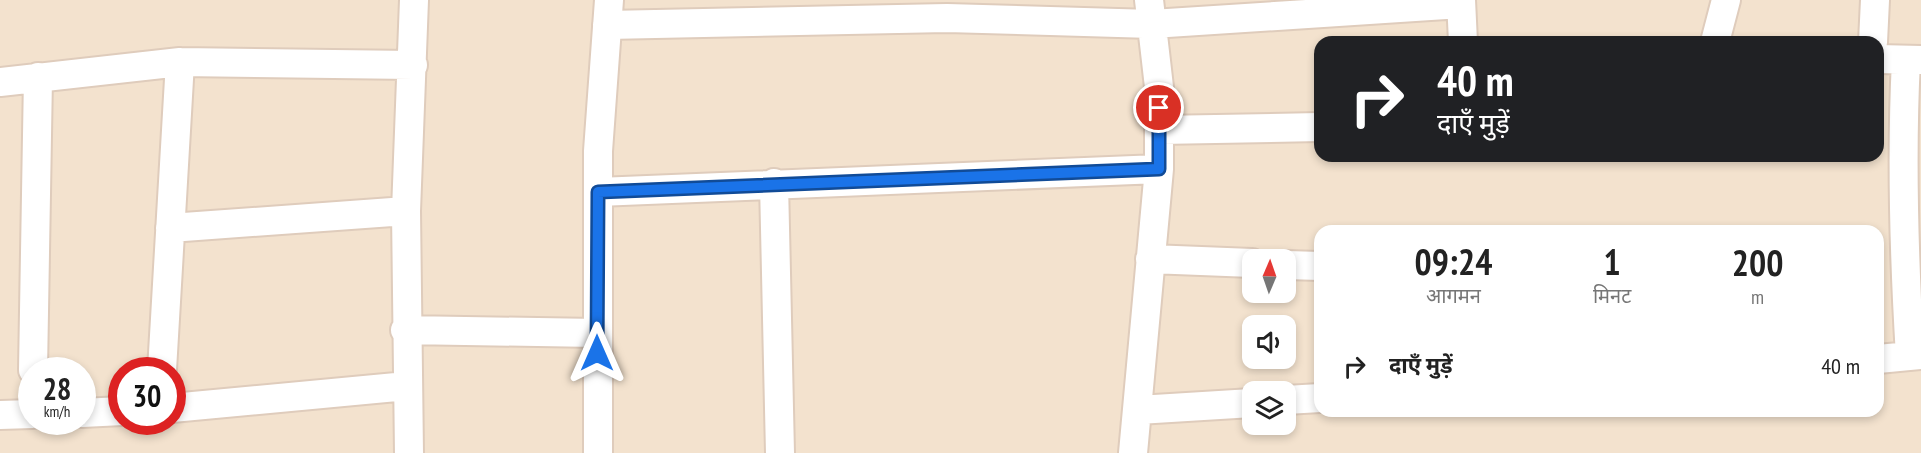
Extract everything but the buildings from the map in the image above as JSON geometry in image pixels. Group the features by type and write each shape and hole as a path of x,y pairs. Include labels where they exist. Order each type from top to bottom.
{"street":[{"path":"408,453 405,330 406,211 414,0"},
{"path":"1716,36 1726,0"},
{"path":"1873,36 1875,0"},
{"path":"598,453 598,192 608,13 947,18 1461,2 1463,36"},
{"path":"1133,453 1159,169 1159,87 1151,12"},
{"path":"1884,59 1914,60 1902,197 1916,356 1884,359"},
{"path":"0,82 180,62 412,65"},
{"path":"163,357 180,62"},
{"path":"33,357 38,77"},
{"path":"1159,130 1314,127"},
{"path":"598,192 1159,169"},
{"path":"774,183 780,453"},
{"path":"170,228 406,211"},
{"path":"1150,259 1242,263"},
{"path":"1296,266 1314,267"},
{"path":"405,330 597,333"},
{"path":"186,407 407,386"},
{"path":"1296,399 1314,398"},
{"path":"1138,410 1242,404"},
{"path":"0,415 18,414"}],"shaded area":[{"path":"0,0 1921,0 1921,453 0,453"}],"route":[{"path":"597,353 598,192 1159,169 1159,108"}]}
